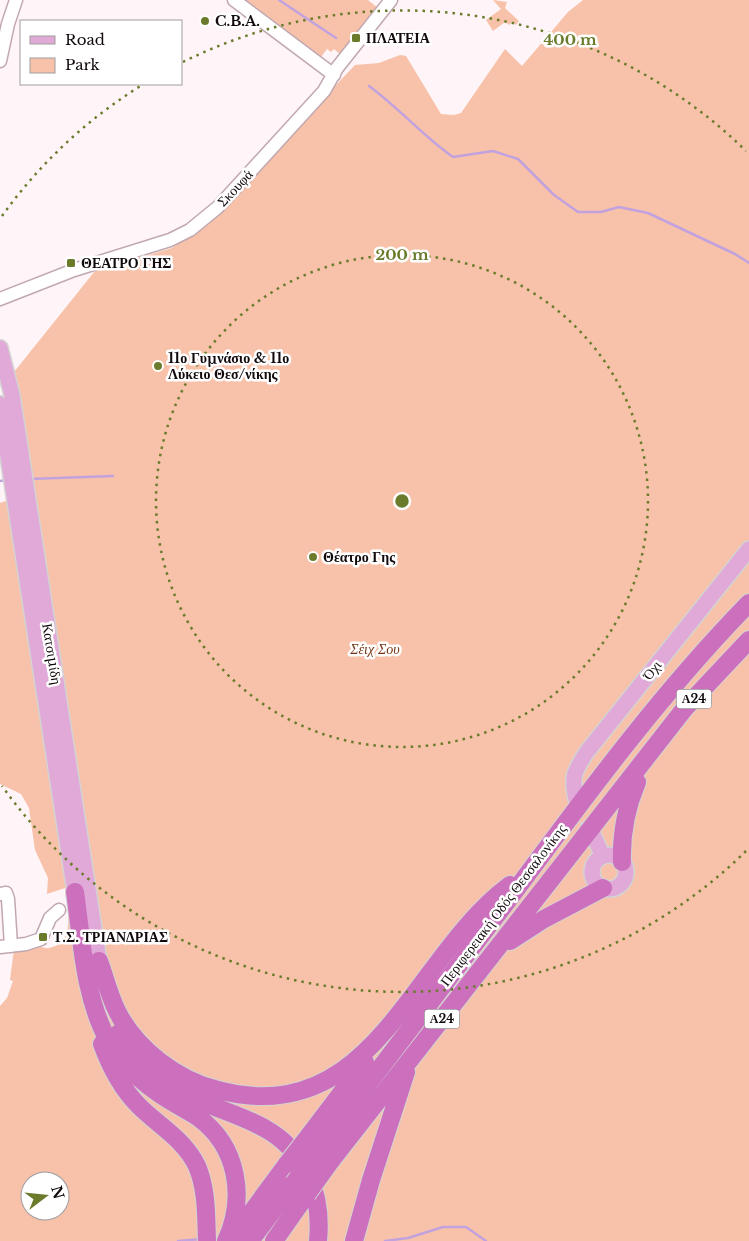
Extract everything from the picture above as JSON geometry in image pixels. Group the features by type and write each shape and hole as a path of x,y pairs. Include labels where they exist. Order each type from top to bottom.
{"highway":[{"name":"Περιφερειακή Οδός Θεσσαλονίκης","path":"274,1241 318,1150 527,873 644,722 722,631 749,603"},
{"name":"Περιφερειακή Οδός Θεσσαλονίκης","path":"318,1150 411,1058 644,763 685,708 749,640"},
{"path":"604,852 623,830 627,806 644,763"},
{"path":"93,967 136,1039 175,1071 205,1086 225,1092 276,1096 320,1085 345,1070 385,1030 479,913 527,873"},
{"path":"497,949 544,919 603,888"},
{"path":"74,892 93,967 102,1027 124,1062 154,1090 206,1125 225,1148 234,1170 237,1196 235,1215 226,1241"},
{"path":"93,967 91,1012 113,1070 132,1098 172,1133 188,1150 200,1174 206,1206 207,1241"},
{"path":"93,967 104,991 113,1022 126,1045 148,1070 182,1093 265,1128 294,1151 305,1169 316,1197 319,1219 318,1241"},
{"path":"230,1241 287,1164 318,1150 365,1062 385,1030"},
{"path":"354,1241 370,1180 411,1058"},
{"name":"Περιφερειακή Οδός Θεσσαλονίκης","path":"250,1241 300,1188"}],"main road":[{"name":"Κατσιμίδη","path":"0,348 10,382 19,484 74,892"},
{"name":"Κατσιμίδη","path":"0,404 19,484 93,967"},
{"name":"Όχι","path":"576,799 573,784 574,770 749,549"},
{"path":"604,852 626,874 621,884 612,889 603,888 593,878 592,873 604,852"}],"street":[{"path":"0,61 8,24 16,0"},
{"path":"234,0 334,75"},
{"name":"Σκουφά","path":"0,300 18,291 74,270 170,240 194,228 218,207 312,106 391,0"},
{"name":"Σκουφά","path":"0,294 18,291"},
{"path":"3,893 6,947 41,940 50,918 59,910"}],"green space":[{"path":"245,0 368,0 378,8 341,55 334,49 331,52 327,49 321,57"},
{"path":"493,0 507,2 505,8 519,21 516,25 512,22 509,25 505,22 493,31 486,20 501,9"},
{"name":"Σέιχ Σου","path":"583,0 749,0 749,1241 0,1241 0,1006 7,998 13,981 10,980 14,949 37,946 47,948 58,945 64,939 68,923 65,888 47,894 48,878 35,850 29,808 21,794 0,784 0,503 35,491 14,372 95,271 172,248 198,230 355,65 379,63 400,55 406,56 441,114 454,115 461,113 505,49 522,66 568,12"}],"waterway":[{"path":"279,0 336,38"},
{"path":"369,86 453,157 493,151 518,159 554,195 578,212 601,212 619,207 648,213 735,254 749,263"},
{"path":"29,479 113,476"},
{"path":"0,481 6,480"},
{"path":"385,1241 408,1238 443,1227 466,1227 486,1241"},
{"path":"178,1241 202,1239"}],"tunnel":[{"path":"576,799 593,835"}],"place":[{"name":"C.B.A.","path":"205,21"},
{"name":"ΠΛΑΤΕΙΑ","path":"356,38"},
{"name":"ΘΕΑΤΡΟ ΓΗΣ","path":"71,263"},
{"name":"11ο Γυμνάσιο & 11ο Λύκειο Θεσ/νίκης","path":"158,366"},
{"name":"Θέατρο Γης","path":"313,557"},
{"name":"Τ.Σ. ΤΡΙΑΝΔΡΙΑΣ","path":"43,937"}]}
